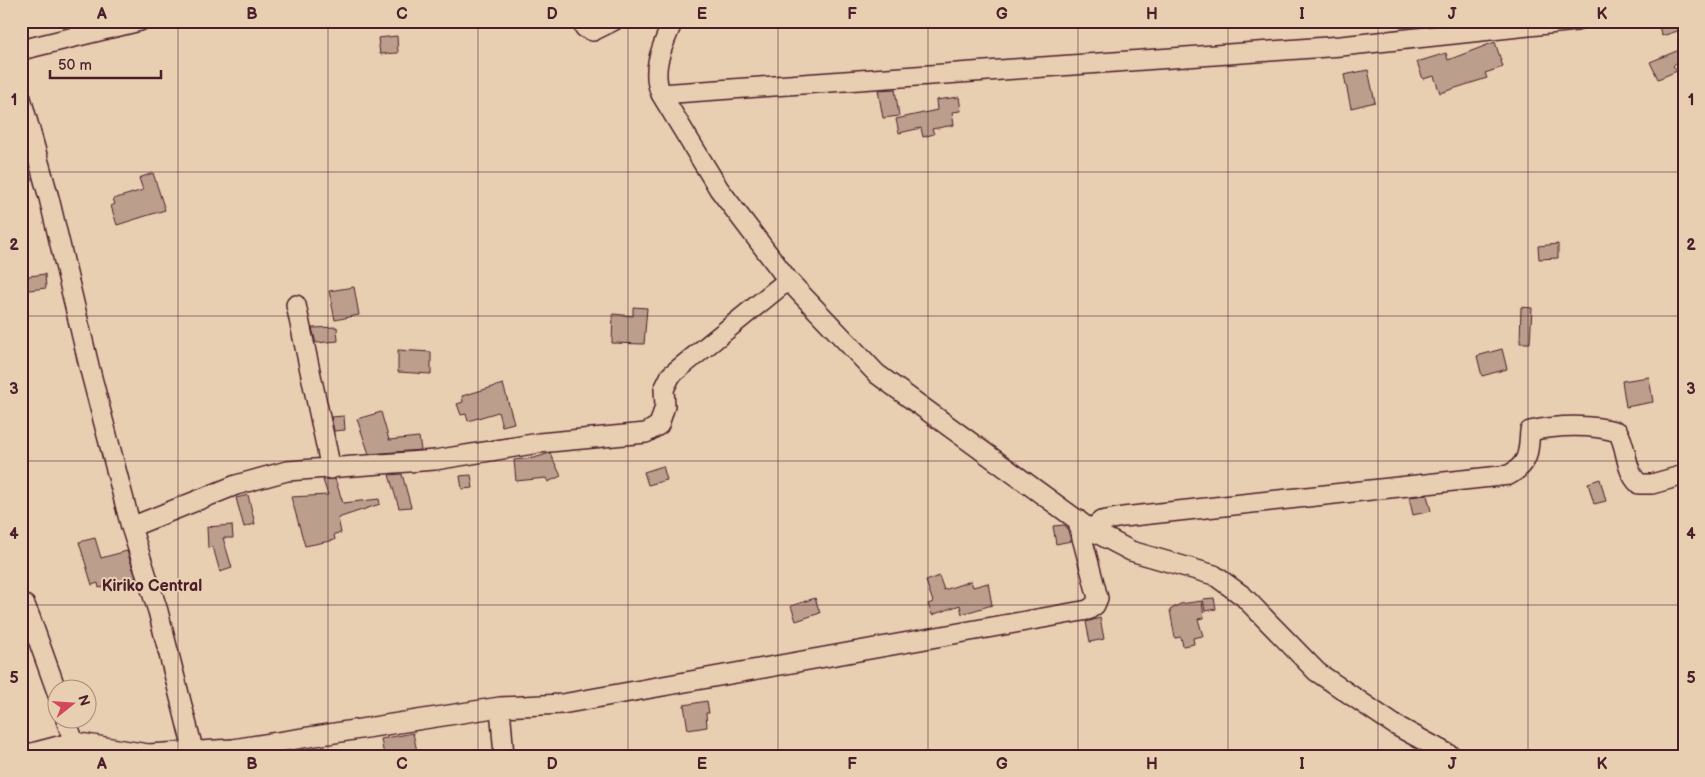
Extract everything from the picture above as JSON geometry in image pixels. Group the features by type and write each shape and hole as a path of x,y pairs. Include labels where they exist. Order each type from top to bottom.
{"street":[{"path":"21,50 140,21"},
{"path":"582,21 585,28 592,30 613,21"},
{"path":"673,21 657,65 656,83 661,94 719,189 788,280 877,374 1084,525 1131,551 1214,575 1243,596 1317,672 1395,725 1452,756"},
{"path":"661,94 1341,46 1576,21"},
{"path":"21,98 49,198 90,370 131,527 158,611 194,753"},
{"path":"131,527 236,485 287,471 435,460 539,442 646,433 659,425 665,406 664,389 671,375 788,280"},
{"path":"296,305 331,469"},
{"path":"1084,525 1123,517 1509,475 1520,469 1528,458 1530,431 1547,427 1602,428 1618,432 1623,441 1631,476 1639,484 1652,484 1684,476"},
{"path":"21,756 75,749 148,754 233,750 500,707 562,704 1088,610 1095,605 1098,598 1084,525"},
{"path":"21,603 25,605 30,617 53,680"},
{"path":"500,707 504,756"},
{"path":"69,730 75,749"}],"building":[{"path":"1657,21 1684,21 1684,29 1662,36"},
{"path":"397,36 398,53 380,54 378,38"},
{"path":"1495,42 1503,67 1485,73 1487,78 1440,93 1434,76 1423,79 1417,62 1446,53 1448,60"},
{"path":"1684,48 1684,55 1673,66 1677,71 1658,79 1650,62"},
{"path":"1368,70 1375,102 1351,108 1344,75"},
{"path":"895,89 899,116 883,118 878,90"},
{"path":"959,97 961,111 952,112 954,125 932,129 934,134 923,137 921,128 899,133 896,119 937,110 936,100"},
{"path":"153,173 165,210 117,225 111,206 115,204 113,199 143,190 139,178"},
{"path":"1558,244 1558,258 1539,259 1538,246"},
{"path":"45,274 46,288 21,291 21,277"},
{"path":"354,287 359,315 335,320 329,291"},
{"path":"633,307 647,308 644,344 612,343 613,314 633,316"},
{"path":"1521,307 1532,308 1530,343 1520,343"},
{"path":"337,327 338,341 316,343 312,328"},
{"path":"1502,349 1507,369 1482,376 1477,356"},
{"path":"398,350 431,352 431,374 398,372"},
{"path":"1649,377 1653,402 1626,407 1622,381"},
{"path":"503,384 514,423 502,426 498,412 468,421 466,414 461,415 457,404 463,402 462,396"},
{"path":"381,412 389,440 419,437 421,450 369,454 357,419"},
{"path":"344,416 345,430 334,431 331,417"},
{"path":"550,453 561,476 548,482 546,478 516,481 514,460 534,458"},
{"path":"663,466 667,480 648,485 644,472"},
{"path":"402,474 411,507 399,508 389,475"},
{"path":"471,475 473,488 462,489 460,476"},
{"path":"335,479 343,503 379,499 380,504 338,518 341,533 334,534 335,540 305,546 291,497 328,495 323,480"},
{"path":"1600,479 1606,501 1594,504 1588,483"},
{"path":"248,495 255,524 244,527 236,498"},
{"path":"1427,495 1431,511 1413,515 1409,497"},
{"path":"232,525 233,538 223,538 232,568 220,572 213,547 208,548 207,527"},
{"path":"1064,525 1067,527 1071,541 1056,544 1053,526"},
{"path":"95,538 101,558 127,551 136,578 99,588 98,583 92,585 79,542"},
{"path":"939,576 944,590 971,581 973,587 988,583 992,605 962,614 960,605 932,615 928,604 933,602 926,581"},
{"path":"815,598 820,613 796,621 791,606"},
{"path":"1214,598 1216,609 1205,611 1203,599"},
{"path":"1202,601 1204,618 1198,619 1203,636 1193,638 1194,644 1183,646 1181,637 1175,638 1170,610 1180,604"},
{"path":"1100,618 1104,639 1090,642 1086,622"},
{"path":"707,701 709,713 706,713 707,727 688,730 684,705"},
{"path":"413,733 418,756 384,756 381,739"}],"district":[{"name":"Kiriko Central","path":"152,586"}]}
